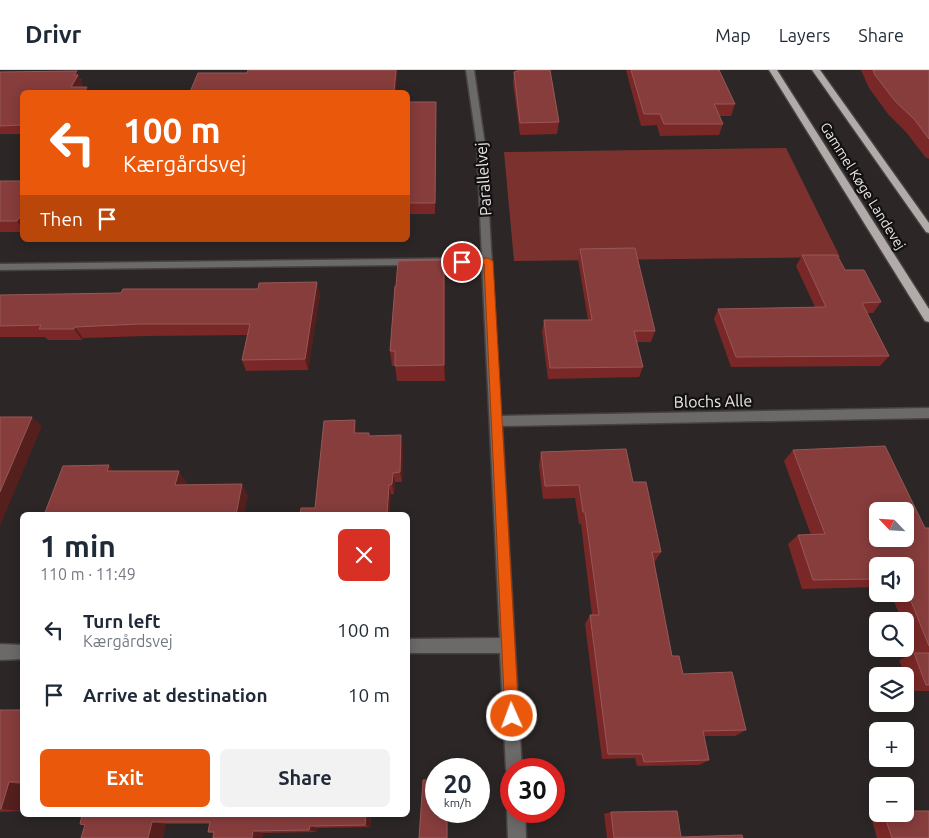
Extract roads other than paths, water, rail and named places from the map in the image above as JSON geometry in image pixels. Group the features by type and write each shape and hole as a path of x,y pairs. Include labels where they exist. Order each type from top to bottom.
{"main road":[{"name":"Gammel Køge Landevej","path":"773,70 929,318"},
{"name":"Gammel Køge Landevej","path":"816,70 925,219 929,230"}],"street":[{"name":"Parallelvej","path":"470,70 481,145 514,758"},
{"path":"0,267 488,261"},
{"name":"Blochs Alle","path":"497,421 929,413"},
{"path":"410,646 509,645"},
{"path":"0,652 20,652"},
{"path":"516,823 517,838"}]}
